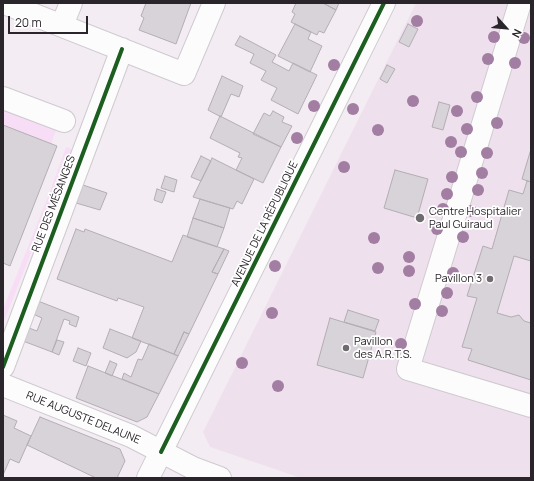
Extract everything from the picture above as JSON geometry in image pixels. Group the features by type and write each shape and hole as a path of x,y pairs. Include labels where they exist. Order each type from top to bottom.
{"street":[{"path":"4,3 184,74 214,3"},
{"path":"62,25 71,3"},
{"name":"AVENUE DE LA RÉPUBLIQUE","path":"148,478 384,3"},
{"path":"520,3 408,369 531,406"},
{"name":"RUE DES MÉSANGES","path":"3,367 122,49"},
{"path":"3,98 64,121"},
{"name":"RUE AUGUSTE DELAUNE","path":"3,385 131,436 193,468 220,478"}],"shaded area":[{"name":"Centre Hospitalier Paul Guiraud","path":"416,3 531,3 531,478 301,478 210,447 203,432"},
{"path":"3,107 57,128 51,144 3,125"},
{"path":"66,147 72,149 3,324 3,309"}],"building":[{"path":"146,3 191,3 176,44 139,30 144,18 141,16"},
{"path":"296,3 323,3 336,10 324,33 319,31 317,35 291,22 295,14 292,12"},
{"path":"323,3 339,3 336,10"},
{"path":"295,24 311,32 308,39 322,46 310,72 278,56"},
{"path":"408,24 418,29 409,47 399,42"},
{"path":"240,36 276,55 272,62 289,71 293,63 317,75 298,114 271,100 277,88 261,80 266,71 250,63 254,54 235,45"},
{"path":"387,65 395,69 387,83 380,79"},
{"path":"222,76 243,86 239,97 231,94 221,117 208,110"},
{"path":"439,102 450,105 443,130 432,127"},
{"path":"273,111 284,117 282,122 292,126 281,147 253,134 264,113 270,116"},
{"path":"220,116 281,147 263,183 236,170 242,158 238,157 240,153 210,138"},
{"path":"3,125 57,146 10,266 3,263"},
{"path":"531,149 531,182 522,179"},
{"path":"201,156 211,161 201,181 191,177"},
{"path":"212,158 254,179 242,204 237,201 233,209 193,197"},
{"path":"395,170 428,179 417,218 384,208"},
{"path":"165,176 177,180 174,192 161,188"},
{"name":"Pavillon 3","path":"527,181 531,182 531,261 514,256 497,313 511,317 519,315 524,321 531,323 531,380 468,360 472,349 462,347 477,298 467,296 483,246 492,249 509,190 523,194"},
{"path":"83,185 107,193 100,210 76,203"},
{"path":"157,189 166,192 162,203 154,200"},
{"path":"200,199 230,208 224,228 193,218"},
{"path":"193,218 224,228 217,247 187,237"},
{"path":"76,229 84,232 85,229 172,262 183,235 224,249 212,272 218,274 189,334 184,332 174,354 132,338 144,307 118,298 117,301 57,279"},
{"path":"224,249 229,251 218,274 212,272"},
{"path":"38,301 79,317 76,327 69,324 70,321 64,319 52,352 23,341 29,328 37,331 42,318 33,314"},
{"path":"348,310 379,320 375,331 344,322"},
{"name":"Pavillon des A.R.T.S.","path":"330,318 376,332 363,378 317,365"},
{"path":"110,329 141,341 136,352 127,358 103,348"},
{"path":"184,332 189,334 178,356 174,354"},
{"path":"57,340 64,342 59,355 52,352"},
{"path":"149,344 178,356 159,394 122,379 124,373 131,377 138,359 142,360"},
{"path":"78,348 91,353 86,366 73,361"},
{"path":"110,361 117,364 112,376 105,373"},
{"path":"88,366 159,394 147,417 137,422 76,398"},
{"path":"3,415 17,421 14,428 31,436 19,463 10,459 3,475"},
{"path":"40,417 120,449 125,461 117,478 96,478 27,445"}],"cycle path":[{"path":"161,452 384,3"},
{"path":"3,367 122,49"}],"place":[{"name":"Centre Hospitalier Paul Guiraud","path":"420,218"},
{"name":"Pavillon 3","path":"490,279"},
{"name":"Pavillon des A.R.T.S.","path":"346,348"}]}
